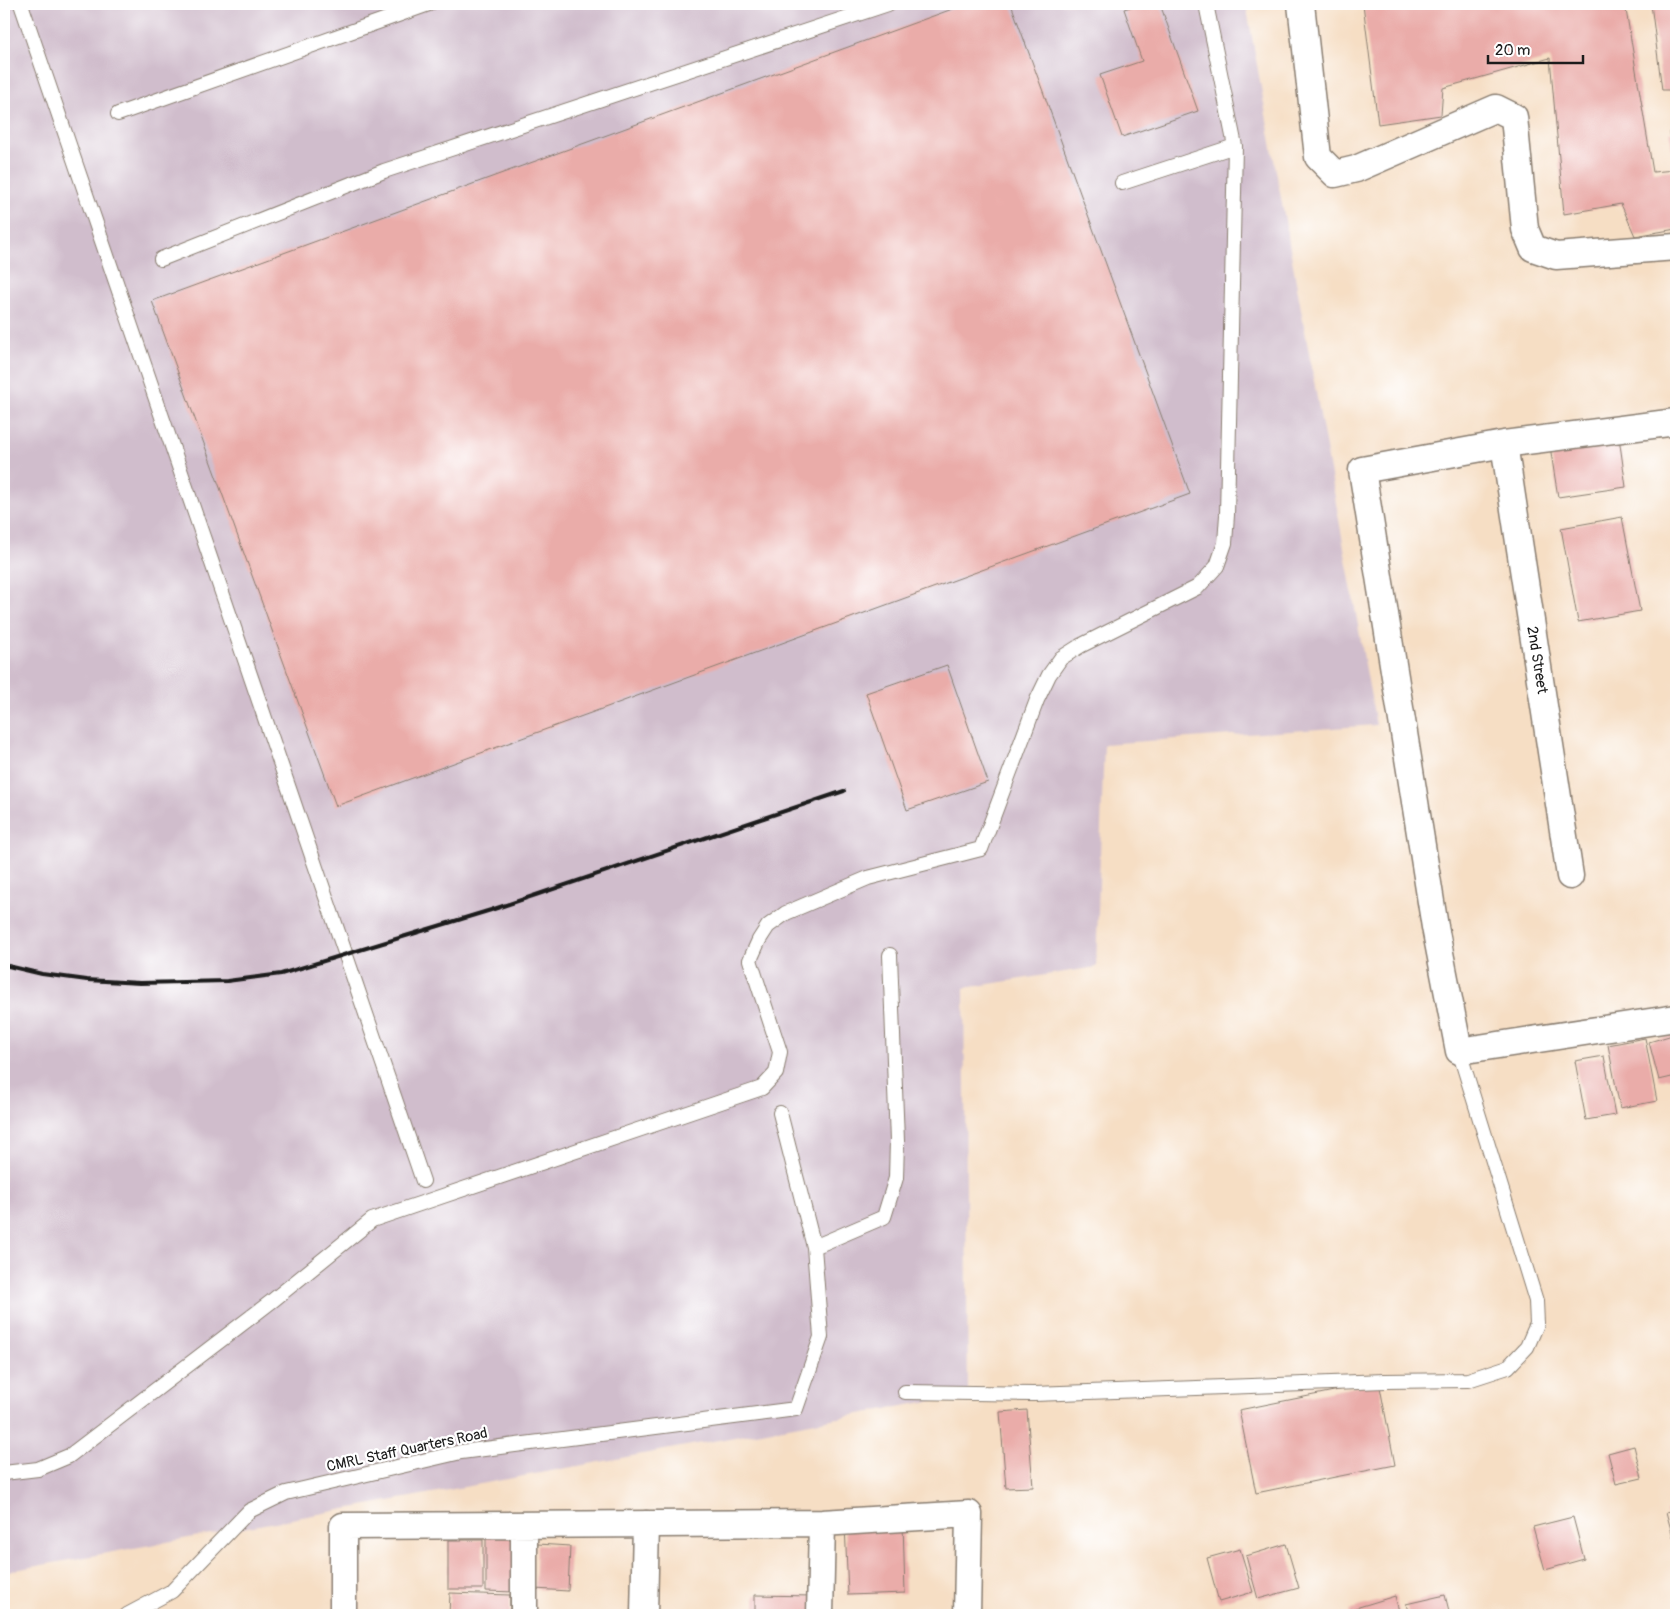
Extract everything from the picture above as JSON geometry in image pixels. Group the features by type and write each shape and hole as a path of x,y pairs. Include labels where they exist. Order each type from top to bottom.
{"street":[{"path":"1301,4 1318,157 1335,174 1356,169 1496,108 1514,117 1525,228 1533,248 1556,256 1676,247"},
{"path":"1676,422 1504,444 1362,470 1435,927 1459,1051 1676,1018"},
{"name":"2nd Street","path":"1504,444 1570,876"},
{"path":"343,1615 343,1526 822,1523 969,1514 967,1615"},
{"path":"820,1615 822,1523"},
{"path":"644,1615 646,1524"},
{"path":"524,1525 524,1615"}],"lane":[{"path":"21,4 423,1181"},
{"path":"118,114 429,4"},
{"path":"161,260 384,171 888,4"},
{"path":"4,1473 38,1469 70,1456 272,1301 372,1220 762,1088 776,1073 780,1052 750,960 768,926 786,913 868,878 981,849 1037,700 1049,675 1061,658 1080,646 1198,587 1217,566 1225,544 1227,515 1235,146 1206,4"},
{"path":"1122,183 1235,146"},
{"path":"780,1113 814,1247 884,1217 896,1178 897,1110 890,955"},
{"path":"905,1392 1034,1394 1385,1380 1468,1380 1508,1367 1527,1347 1537,1324 1536,1301 1459,1051"},
{"name":"CMRL Staff Quarters Road","path":"127,1615 172,1591 249,1511 286,1493 460,1452 796,1409 821,1337 814,1247"}],"shaded area":[{"path":"4,4 1246,4 1376,725 1104,744 1096,967 964,988 968,1394 4,1572"}],"building":[{"path":"966,4 1011,4 1190,494 336,806 152,301"},
{"path":"1140,4 1160,4 1198,111 1122,137 1100,75 1142,61 1124,9"},
{"path":"1363,4 1625,4 1653,172 1674,170 1670,132 1676,131 1676,229 1635,236 1621,204 1564,214 1550,58 1443,88 1441,115 1378,124"},
{"path":"1651,4 1676,4 1676,90 1662,90"},
{"path":"1618,430 1626,487 1558,497 1549,440"},
{"path":"1622,517 1640,611 1578,622 1561,528"},
{"path":"947,665 988,782 907,810 866,693"},
{"path":"1676,1034 1676,1076 1659,1080 1649,1042"},
{"path":"1645,1038 1657,1101 1620,1108 1608,1045"},
{"path":"1604,1056 1615,1115 1586,1120 1575,1061"},
{"path":"1379,1382 1395,1465 1256,1493 1239,1410"},
{"path":"1027,1410 1033,1487 1006,1488 1000,1412"},
{"path":"1634,1446 1642,1478 1616,1484 1608,1453"},
{"path":"1676,1509 1676,1539 1674,1540 1666,1512"},
{"path":"1573,1517 1584,1559 1545,1570 1533,1527"},
{"path":"903,1522 905,1593 848,1595 845,1524"},
{"path":"486,1534 515,1534 514,1592 486,1591"},
{"path":"448,1540 483,1540 483,1589 448,1589"},
{"path":"537,1544 570,1546 568,1591 535,1589"},
{"path":"1286,1544 1299,1588 1258,1599 1246,1556"},
{"path":"1240,1549 1253,1592 1219,1602 1207,1558"},
{"path":"450,1593 510,1595 510,1615 449,1615"},
{"path":"755,1595 813,1596 813,1615 755,1615"},
{"path":"1445,1595 1450,1615 1409,1615 1406,1604"},
{"path":"1395,1596 1400,1615 1351,1615 1349,1610"}],"railway":[{"path":"4,965 42,974 87,980 140,983 227,981 281,974 491,910 844,791"}]}
